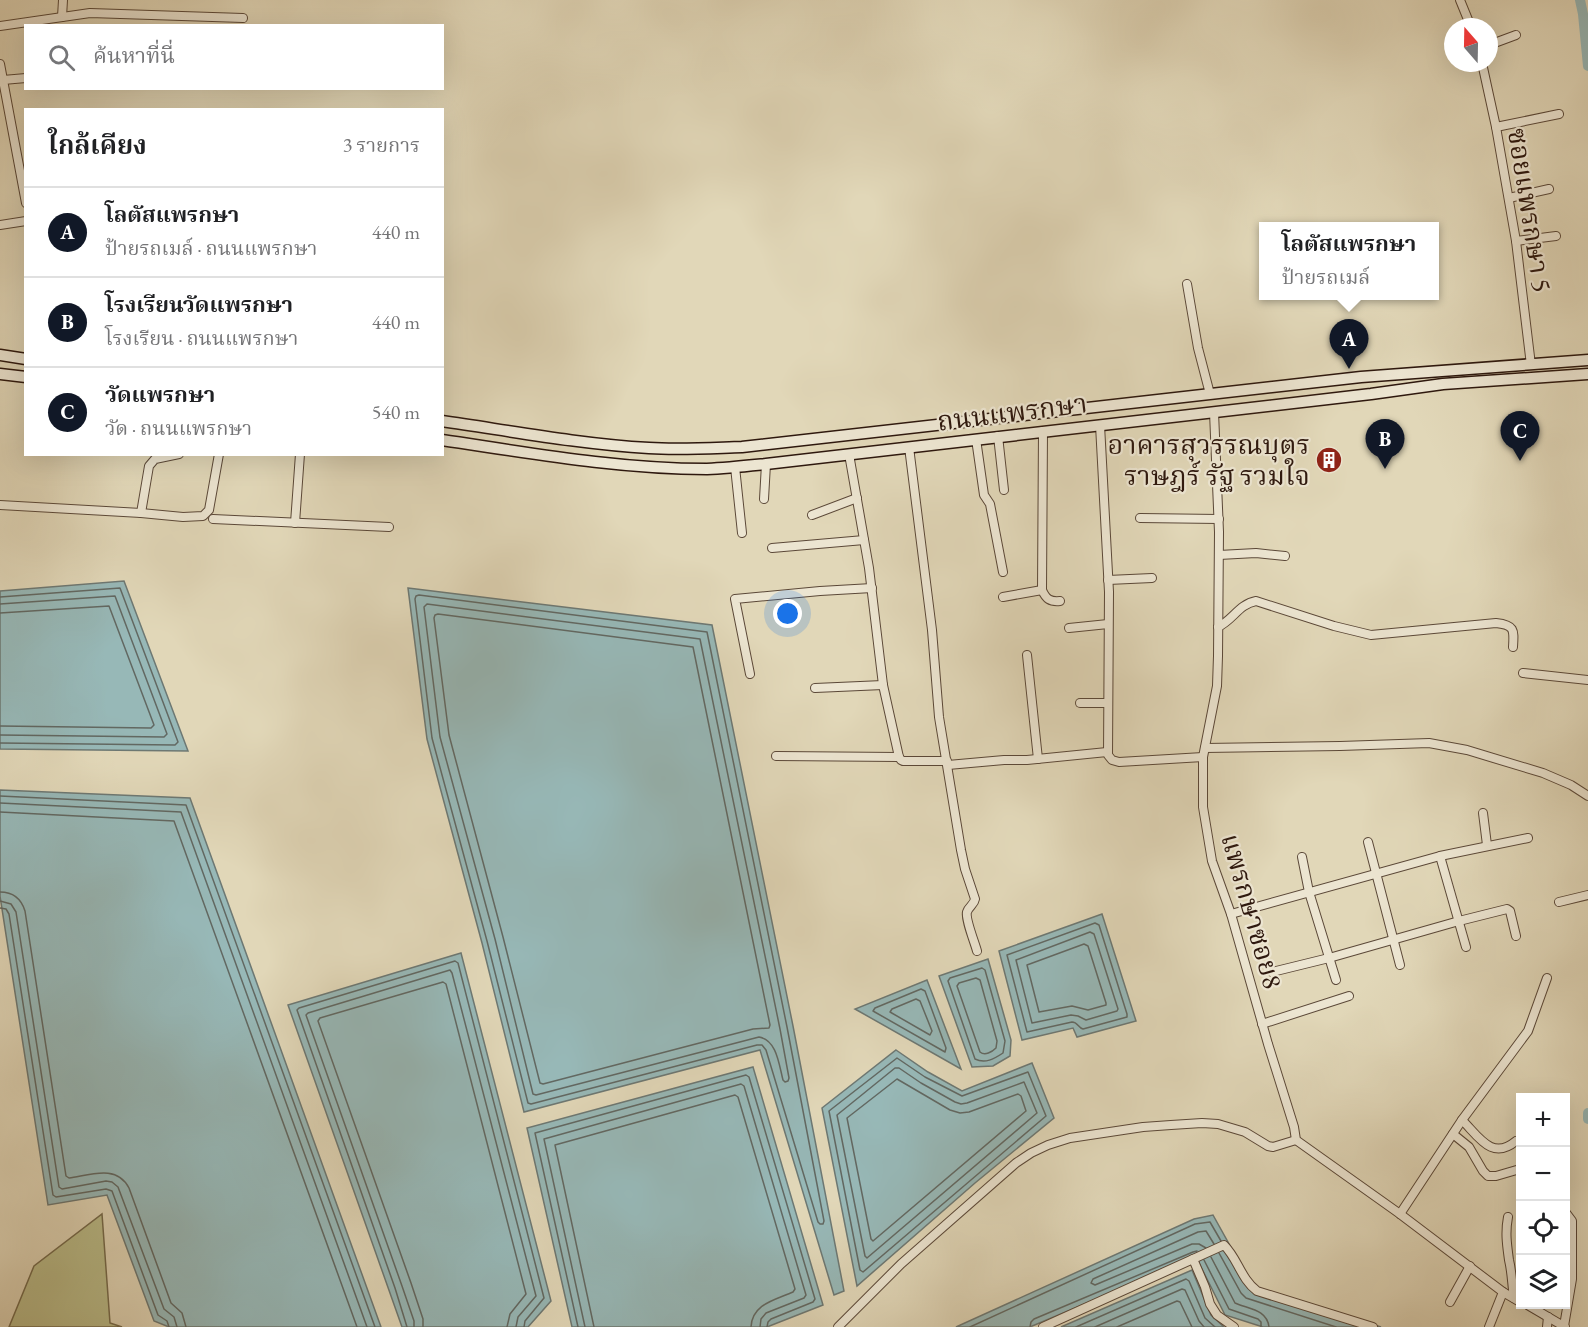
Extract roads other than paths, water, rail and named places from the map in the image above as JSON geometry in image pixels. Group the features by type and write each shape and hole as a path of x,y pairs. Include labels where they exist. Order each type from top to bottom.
{"main road":[{"path":"0,355 24,359"},
{"name":"ถนนแพรกษา","path":"444,421 608,445 710,448 774,444 1370,376 1588,360"},
{"path":"0,374 24,378"},
{"name":"ถนนแพรกษา","path":"444,440 625,465 693,469 735,467 1443,384 1588,374"}],"street":[{"path":"62,17 63,0"},
{"path":"1460,0 1467,18"},
{"path":"0,26 90,13 243,18"},
{"path":"1498,42 1516,35"},
{"path":"0,64 24,192"},
{"name":"ซอยแพรกษา 5","path":"1484,72 1516,241 1531,365"},
{"path":"3,80 24,78"},
{"path":"1496,127 1559,114"},
{"path":"0,121 11,120"},
{"path":"1509,198 1549,189"},
{"path":"0,225 24,221"},
{"path":"1516,241 1556,236"},
{"path":"1187,284 1198,348 1210,394"},
{"name":"แพรกษาซอย8","path":"1214,412 1219,519 1217,686 1203,757 1203,807 1212,861 1231,914 1296,1140"},
{"path":"1100,425 1108,580 1107,752 1109,758 1119,762 1203,757"},
{"path":"1043,431 1042,590 1048,600 1060,601"},
{"path":"998,436 1004,490"},
{"path":"976,439 984,495 990,504 1003,572"},
{"path":"909,447 933,630 939,717 965,869 975,899 967,916 977,951"},
{"path":"849,454 872,588 883,685 901,760 948,763 1038,759 1107,752"},
{"path":"141,513 149,465 155,459 169,456"},
{"path":"0,505 183,517 203,516 209,510 219,456"},
{"path":"295,523 300,456"},
{"path":"764,499 766,464"},
{"path":"735,467 742,533"},
{"path":"812,515 856,498"},
{"path":"1140,518 1219,519"},
{"path":"213,519 389,527"},
{"path":"772,548 864,540"},
{"path":"1219,555 1256,553 1285,556"},
{"path":"1108,580 1152,578"},
{"path":"750,674 735,599 872,588"},
{"path":"1004,597 1042,590"},
{"path":"1218,627 1226,623 1249,602 1256,601 1371,635 1496,623 1506,624 1514,633 1513,647"},
{"path":"1069,628 1108,624"},
{"path":"1027,655 1038,759"},
{"path":"1523,674 1588,680"},
{"path":"815,688 883,685"},
{"path":"1080,703 1108,703"},
{"path":"1205,748 1429,743 1467,750 1543,773 1571,785 1588,796"},
{"path":"776,756 899,757"},
{"path":"1483,813 1487,845"},
{"path":"1231,914 1440,856 1528,838"},
{"path":"1368,842 1400,964"},
{"path":"1302,856 1310,892 1336,980"},
{"path":"1440,856 1466,947"},
{"path":"1559,902 1588,895"},
{"path":"1272,972 1508,909 1516,936"},
{"path":"1400,1214 1462,1120 1528,1031 1547,978"},
{"path":"1262,1024 1349,996"},
{"path":"1462,1120 1488,1147 1507,1148 1516,1141"},
{"path":"838,1327 901,1264 1016,1162 1031,1153 1070,1138 1143,1127 1202,1123 1218,1124 1245,1132 1268,1146 1274,1147 1296,1140 1516,1299"},
{"path":"1453,1134 1469,1146 1488,1176 1516,1170"},
{"path":"1508,1217 1506,1243 1516,1295"},
{"path":"1533,1309 1564,1327 1572,1279 1572,1221 1570,1218"},
{"path":"1043,1327 1224,1245 1232,1253 1249,1285 1257,1291 1373,1327"},
{"path":"1193,1259 1210,1304 1217,1315 1234,1327"},
{"path":"1450,1302 1470,1266"},
{"path":"1489,1327 1503,1292"},
{"path":"1547,1327 1548,1317"}],"water":[{"path":"124,581 188,751 0,749 0,591"},
{"path":"408,588 712,625 844,1291 834,1295 760,1050 524,1112 482,943 427,739"},
{"path":"0,790 190,798 381,1327 169,1327 154,1321 107,1195 48,1205 0,896"},
{"path":"1102,914 1136,1021 1077,1037 1073,1028 1022,1040 999,951"},
{"path":"461,953 551,1301 528,1327 402,1327 288,1005"},
{"path":"988,959 1011,1040 1010,1056 993,1066 972,1067 939,976"},
{"path":"927,980 961,1069 855,1009"},
{"path":"896,1050 928,1072 962,1091 1032,1063 1054,1118 975,1183 857,1286 822,1108"},
{"path":"753,1067 823,1305 767,1327 572,1327 527,1128"},
{"path":"1213,1215 1253,1287 1381,1327 1263,1327 1225,1315 1196,1257 1030,1327 956,1327 1194,1219"},
{"path":"1192,1270 1211,1315 1224,1327 1061,1327"}],"waterway":[{"path":"1580,0 1588,66"},
{"path":"1588,1113 1588,1119"}],"place":[{"name":"โลตัสแพรกษา","path":"1349,369"},
{"name":"อาคารสุวรรณบุตร ราษฎร์ รัฐ รวมใจ","path":"1329,460"},
{"name":"วัดแพรกษา","path":"1520,461"},
{"name":"โรงเรียนวัดแพรกษา","path":"1385,469"}]}
